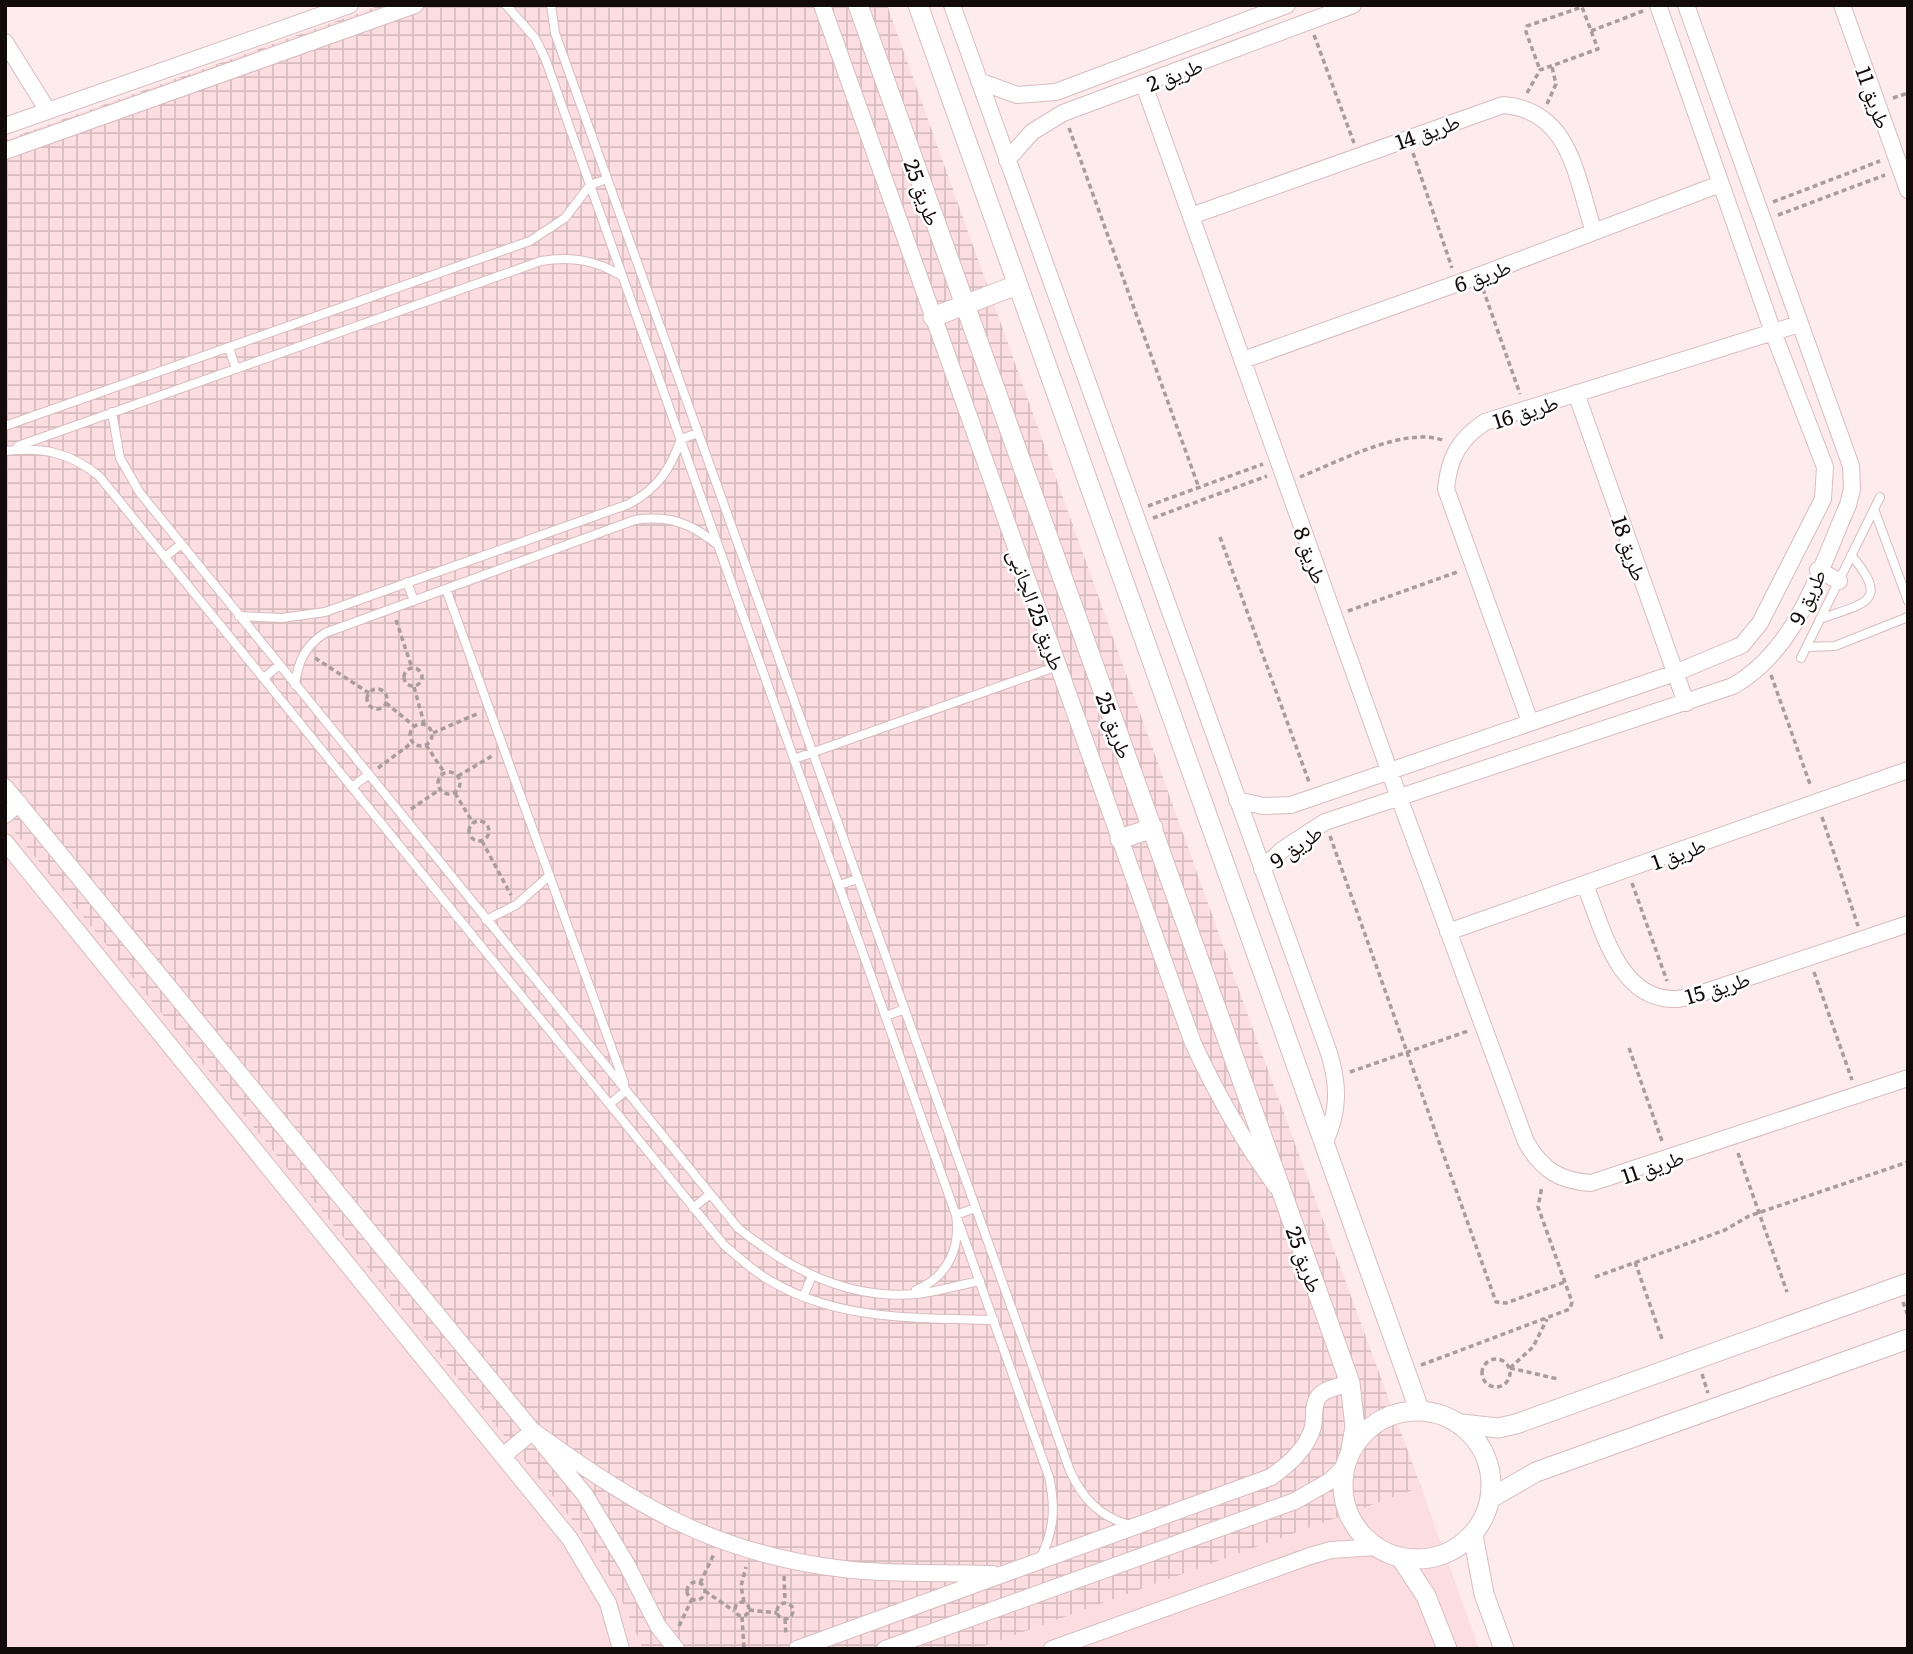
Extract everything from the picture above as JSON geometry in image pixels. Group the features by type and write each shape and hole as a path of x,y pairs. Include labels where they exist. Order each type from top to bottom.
{"street":[{"path":"5,151 415,5"},
{"name":"طريق 25 الجانبى","path":"822,5 1194,1043 1208,1076 1249,1149 1284,1198"},
{"name":"طريق 25","path":"858,5 1350,1383 1356,1427 1348,1458"},
{"path":"918,5 1419,1409"},
{"path":"952,5 1336,1077 1338,1098 1334,1121 1325,1142"},
{"name":"طريق 2","path":"979,81 1017,95 1056,92 1287,5"},
{"name":"طريق 2","path":"1007,160 1032,132 1063,113 1353,5"},
{"name":"طريق 9","path":"1237,800 1263,806 1291,805 1315,797 1675,673 1742,645 1760,623 1823,499 1825,467 1773,332 1658,5"},
{"name":"طريق 9","path":"1262,869 1282,850 1325,822 1733,686 1766,664 1785,642 1848,505 1852,489 1851,467 1686,5"},
{"name":"طريق 11","path":"1842,5 1908,190"},
{"path":"5,126 235,47 344,6"},
{"path":"5,42 48,111"},
{"path":"235,47 242,67"},
{"name":"طريق 8","path":"1143,85 1483,1025"},
{"name":"طريق 14","path":"1191,216 1408,136 1503,105 1522,106"},
{"path":"1522,106 1541,115 1563,142 1594,232"},
{"name":"طريق 6","path":"1243,360 1458,284 1720,184"},
{"path":"933,317 1017,285"},
{"name":"طريق 16","path":"1456,448 1469,432 1485,422 1799,324"},
{"name":"طريق 18","path":"1576,393 1686,703"},
{"path":"1456,448 1448,467 1446,489 1530,722"},
{"path":"1818,570 1839,581"},
{"name":"طريق 1","path":"1448,932 1908,770"},
{"path":"5,787 533,1431 600,1518 673,1646"},
{"path":"5,815 19,803"},
{"path":"1120,839 1153,828"},
{"path":"5,842 503,1455 577,1550 608,1603 621,1649"},
{"name":"طريق 15","path":"1585,885 1617,962 1630,981 1650,995 1673,999 1908,924"},
{"path":"1483,1025 1527,1142 1536,1160 1551,1173"},
{"name":"طريق 11","path":"1551,1173 1570,1182 1591,1183 1908,1078"},
{"path":"1461,1424 1498,1428 1516,1424 1908,1283"},
{"path":"1491,1498 1536,1472 1908,1339"},
{"path":"791,1644 1004,1574 1272,1477 1289,1464 1303,1447 1313,1427 1317,1398 1322,1393 1350,1383"},
{"path":"885,1649 1295,1501 1330,1481 1368,1427 1392,1414 1419,1409 1441,1413 1461,1424 1476,1438 1492,1477 1491,1498 1485,1517 1474,1535 1453,1551 1429,1559 1401,1558 1376,1547 1359,1532 1347,1512 1342,1490 1348,1458"},
{"path":"503,1455 533,1431"},
{"path":"533,1431 617,1490 662,1517 751,1551 783,1560 846,1570 1004,1574"},
{"path":"1474,1535 1484,1594 1504,1649"},
{"path":"1052,1649 1310,1556 1331,1550 1376,1547"},
{"path":"1401,1558 1426,1596 1447,1649"}],"lane":[{"path":"506,5 522,19 545,58 980,1281 1053,1494 1052,1528 1038,1562"},
{"path":"551,5 555,33 975,1208 1080,1492 1104,1515 1135,1527"},
{"path":"5,426 530,242 565,218 590,185 607,179"},
{"path":"5,450 541,261 583,259 604,265 622,276"},
{"path":"635,310 652,304"},
{"path":"229,348 236,369"},
{"path":"112,412 120,458 128,477 624,1092 738,1228 773,1256 812,1276 846,1287 916,1294 980,1281"},
{"path":"239,617 304,616 407,582 648,494 663,479 681,439 698,433"},
{"path":"5,450 38,448 60,452 81,462 99,476 693,1208 733,1252 761,1275 803,1297 850,1312 899,1317 993,1320"},
{"path":"1801,658 1880,497"},
{"path":"1874,509 1908,601"},
{"path":"295,685 297,667 304,651 325,633 635,520 657,517 680,521 700,530 718,545"},
{"path":"536,536 543,554"},
{"path":"165,557 181,544"},
{"path":"1820,619 1860,605 1869,598 1872,587 1869,577 1851,555"},
{"path":"726,567 744,561"},
{"path":"407,582 414,601"},
{"path":"446,589 624,1082 624,1092 610,1104"},
{"path":"1807,647 1835,646 1908,617"},
{"path":"264,678 279,665"},
{"path":"794,759 1058,666"},
{"path":"352,787 368,775"},
{"path":"486,920 516,905 549,876"},
{"path":"438,891 452,879"},
{"path":"839,885 858,879"},
{"path":"524,998 539,986"},
{"path":"886,1016 905,1009"},
{"path":"693,1208 709,1195"},
{"path":"956,1215 975,1208"},
{"path":"899,1293 923,1286 943,1270 957,1238 956,1215"},
{"path":"803,1297 812,1276"}],"path":[{"path":"1591,31 1658,5"},
{"path":"1522,106 1534,76 1540,70 1596,51 1581,7 1527,26 1526,32 1540,70"},
{"path":"1309,22 1359,155"},
{"path":"1541,115 1556,84 1552,66"},
{"path":"1063,113 1199,488"},
{"path":"1408,136 1458,284"},
{"path":"1761,214 1898,162"},
{"path":"1761,214 1898,162"},
{"path":"1478,276 1525,410"},
{"path":"1135,518 1199,488 1402,439 1422,436 1443,440 1456,448"},
{"path":"1135,518 1282,470"},
{"path":"1220,537 1315,797"},
{"path":"1334,616 1475,565"},
{"path":"392,609 412,668 422,674 421,682 414,687"},
{"path":"304,651 369,693 371,706 379,708 386,703"},
{"path":"412,668 404,676 407,684 414,687"},
{"path":"414,687 424,723 433,733"},
{"path":"369,693 380,689 386,695 386,703"},
{"path":"386,703 414,726"},
{"path":"426,745 433,733 489,708"},
{"path":"414,726 424,723"},
{"path":"413,742 410,737 414,726"},
{"path":"368,775 397,751 413,742 426,745 444,772"},
{"path":"458,776 478,767 503,748"},
{"path":"444,772 454,772 458,776 459,788 450,795 440,790 437,783 444,772"},
{"path":"399,814 421,804 440,790"},
{"path":"455,793 474,823 470,836 482,841 516,905"},
{"path":"474,823 482,821 488,827 488,835 482,841"},
{"path":"1325,822 1496,1302 1506,1303 1565,1282"},
{"path":"1627,870 1673,999"},
{"path":"1809,957 1857,1095"},
{"path":"1336,1077 1483,1025"},
{"path":"1629,1048 1668,1159"},
{"path":"1732,1137 1787,1292"},
{"path":"1595,1277 1726,1230 1759,1212 1908,1162"},
{"path":"1406,1371 1570,1309 1572,1302 1538,1207 1539,1195 1551,1173"},
{"path":"1635,1262 1662,1339"},
{"path":"1548,1319 1533,1347 1510,1368 1507,1382 1501,1387 1494,1387 1483,1378 1485,1363 1499,1358 1510,1368 1558,1379"},
{"path":"1696,1359 1714,1408"},
{"path":"700,1583 719,1541"},
{"path":"749,1611 741,1586 751,1551"},
{"path":"783,1560 785,1602 793,1610 785,1619"},
{"path":"700,1583 705,1591 743,1616"},
{"path":"700,1583 689,1586 688,1593 692,1599 699,1600 705,1591"},
{"path":"673,1646 692,1599"},
{"path":"734,1611 738,1602 744,1602"},
{"path":"777,1614 778,1606 785,1602"},
{"path":"743,1616 749,1611 777,1614 785,1619 791,1644"},
{"path":"743,1616 744,1649"}],"shaded area":[{"path":"381,5 887,5 1254,1032 1421,1487 976,1649 643,1649 616,1587 586,1537 5,820 5,140"},
{"path":"5,820 586,1537 616,1587 643,1649 5,1649"},
{"path":"1421,1487 1479,1649 976,1649"}]}
